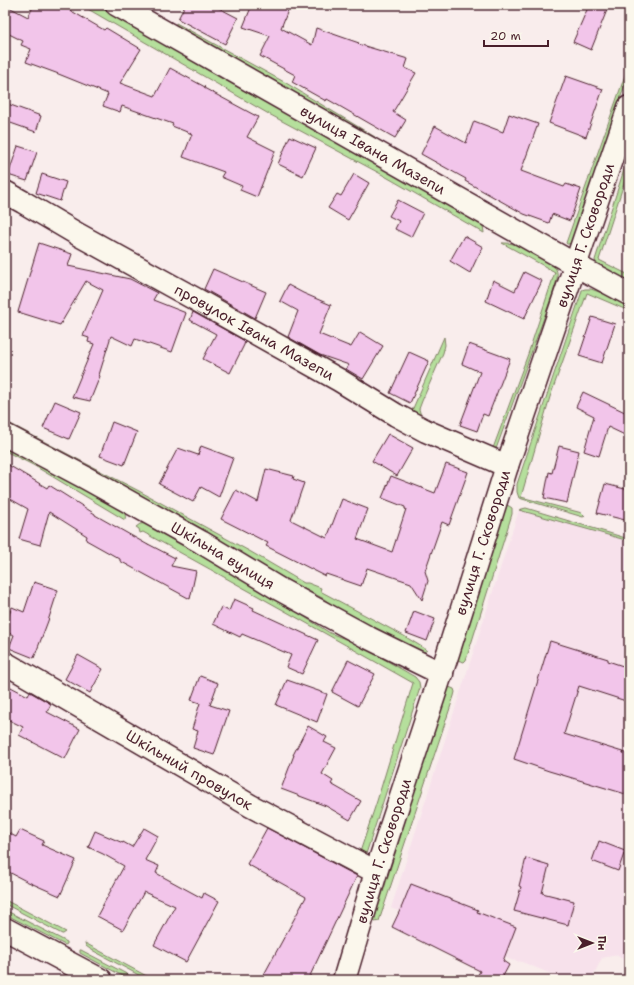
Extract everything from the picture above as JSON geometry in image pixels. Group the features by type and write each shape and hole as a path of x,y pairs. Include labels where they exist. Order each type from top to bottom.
{"street":[{"name":"вулиця Івана Мазепи","path":"117,5 575,265 629,294"},
{"name":"вулиця Г. Сковороди","path":"344,980 376,872 442,674 507,466 629,107"},
{"name":"провулок Івана Мазепи","path":"5,192 420,428 507,466"},
{"name":"Шкільна вулиця","path":"5,435 201,542 280,589 369,638 442,674"},
{"name":"Шкільний провулок","path":"5,664 251,806 376,872"},
{"path":"5,929 101,980"}],"shaded area":[{"path":"519,510 629,541 629,963 616,955 602,958 591,980 566,980 522,962 511,960 391,908"}],"green space":[{"path":"81,5 98,5 219,77 388,168 483,225 484,233 381,174 267,113"},
{"path":"176,23 286,83 375,137 371,139 175,27"},
{"path":"629,64 629,73 571,242 567,244 566,243"},
{"path":"629,154 629,168 599,260 629,275 629,283 597,267 595,260"},
{"path":"502,243 516,245 535,253 553,265 557,271 557,274 553,293 494,452 492,451 528,354 555,272"},
{"path":"591,289 629,303 629,311 587,293 550,397 521,497 582,513 585,516 583,517 519,498 517,484 582,290"},
{"path":"444,337 445,345 443,353 419,409 421,416 411,413"},
{"path":"5,421 139,491 251,552 304,583 321,588 320,591 427,650 424,652 418,652 362,627 324,599 234,552 5,427"},
{"path":"5,444 122,508 125,514 125,520 33,465 5,451"},
{"path":"506,505 512,508 512,514 466,660 464,662 457,660 456,658 504,507"},
{"path":"526,508 629,539 629,541 519,510"},
{"path":"147,523 155,526 330,633 358,644 415,677 419,682 420,688 364,858 359,855 413,683 143,532 140,533 139,529 136,527 140,524"},
{"path":"449,687 454,689 454,696 379,921 375,922 374,921 446,689"},
{"path":"5,900 66,932 62,934 5,904"},
{"path":"5,910 67,942 67,944 65,945 5,914"},
{"path":"85,943 154,980 148,980 90,949"},
{"path":"80,950 138,980 130,980 80,953"}],"building":[{"path":"5,5 28,17 34,5 61,5 104,30 106,28 141,49 120,83 155,96 170,68 258,117 247,137 275,151 257,197 240,190 242,186 221,177 224,172 183,157 192,134 172,126 173,124 122,106 120,112 103,106 108,94 26,62 31,49 21,45 23,41 5,32"},
{"path":"185,5 213,5 238,18 225,44 178,19"},
{"path":"252,5 290,5 281,28 312,45 316,28 359,43 358,44 408,59 405,68 416,73 393,112 406,120 395,138 327,99 326,101 292,82 295,75 260,56 270,36 243,27"},
{"path":"589,5 609,5 591,50 573,42"},
{"path":"566,76 603,89 586,137 549,123"},
{"path":"5,103 41,116 36,132 5,121"},
{"path":"509,114 538,124 521,171 564,187 566,184 581,189 570,221 552,214 549,223 524,214 421,154 435,126 466,143 474,121 503,132"},
{"path":"290,136 316,148 303,176 278,164"},
{"path":"18,146 37,152 27,181 8,175"},
{"path":"42,174 66,182 60,201 36,193"},
{"path":"354,174 369,183 348,220 328,208 337,194 341,196"},
{"path":"398,200 423,213 411,237 395,229 399,221 389,216"},
{"path":"464,236 483,247 470,273 450,261"},
{"path":"39,243 72,254 68,266 130,279 157,293 153,300 186,313 172,352 135,339 132,346 111,336 99,375 100,376 90,401 72,397 94,344 88,342 89,338 83,336 103,290 86,281 60,325 18,312"},
{"path":"213,269 266,292 255,318 204,289"},
{"path":"524,272 542,281 524,319 486,301 493,280 515,291"},
{"path":"288,285 331,305 319,334 351,347 360,332 383,346 363,379 346,369 349,365 320,355 288,337 298,311 280,301"},
{"path":"193,312 245,341 230,373 203,359 216,334 190,320"},
{"path":"592,317 615,324 602,363 579,356"},
{"path":"469,344 510,359 488,416 483,414 477,431 460,425 480,372 462,364"},
{"path":"409,352 429,361 410,403 390,393"},
{"path":"583,392 629,414 629,437 608,427 599,456 584,451 594,416 576,407"},
{"path":"55,401 81,412 69,439 43,428"},
{"path":"112,422 137,432 124,465 100,456"},
{"path":"388,434 413,448 397,476 372,461"},
{"path":"201,446 233,458 219,497 201,487 193,502 159,484 178,448 198,455"},
{"path":"559,446 579,451 567,503 544,498 549,472 552,473"},
{"path":"5,463 47,488 49,485 95,515 148,545 175,558 171,566 196,571 190,599 120,561 120,559 86,540 87,536 49,512 40,545 19,539 28,509 5,496"},
{"path":"446,464 468,472 449,525 442,522 425,571 428,581 422,600 411,583 367,568 361,586 326,574 325,576 266,546 268,543 221,519 236,490 258,502 266,469 294,476 293,479 304,483 291,520 327,538 342,499 368,509 357,539 392,552 406,509 405,507 382,498 391,476 435,493"},
{"path":"605,484 629,490 629,521 597,513"},
{"path":"34,582 58,590 34,658 9,648 14,635 5,632 5,625 12,607 24,612"},
{"path":"234,599 254,608 253,610 318,640 302,674 286,667 291,655 242,634 240,637 213,624 221,607 229,611"},
{"path":"414,611 435,619 427,641 406,633"},
{"path":"550,641 608,659 608,661 629,668 629,702 579,686 564,734 629,754 629,795 514,759"},
{"path":"78,655 103,669 90,693 65,679"},
{"path":"348,660 375,674 358,706 332,692"},
{"path":"200,676 218,683 210,705 229,711 214,755 193,748 198,731 192,729 200,703 191,700"},
{"path":"287,680 327,694 317,722 276,705"},
{"path":"5,684 28,696 30,692 51,704 47,712 80,729 65,759 19,735 23,727 5,718"},
{"path":"308,726 327,737 324,742 336,748 322,774 333,781 331,784 361,801 350,820 326,806 281,789 293,755"},
{"path":"144,828 158,836 145,860 159,866 156,873 202,898 204,893 219,901 186,962 154,945 175,906 144,892 123,930 97,916 124,866 88,847 95,831 132,847"},
{"path":"267,828 357,876 308,980 261,980 306,897 247,864"},
{"path":"20,830 44,841 42,845 76,860 60,896 5,870 5,831 16,837"},
{"path":"599,841 625,851 618,871 592,861"},
{"path":"526,858 549,865 542,893 574,901 568,925 514,911 521,887 519,886"},
{"path":"411,884 478,910 477,912 516,927 503,961 509,965 501,980 487,980 478,975 480,971 392,927"}]}
